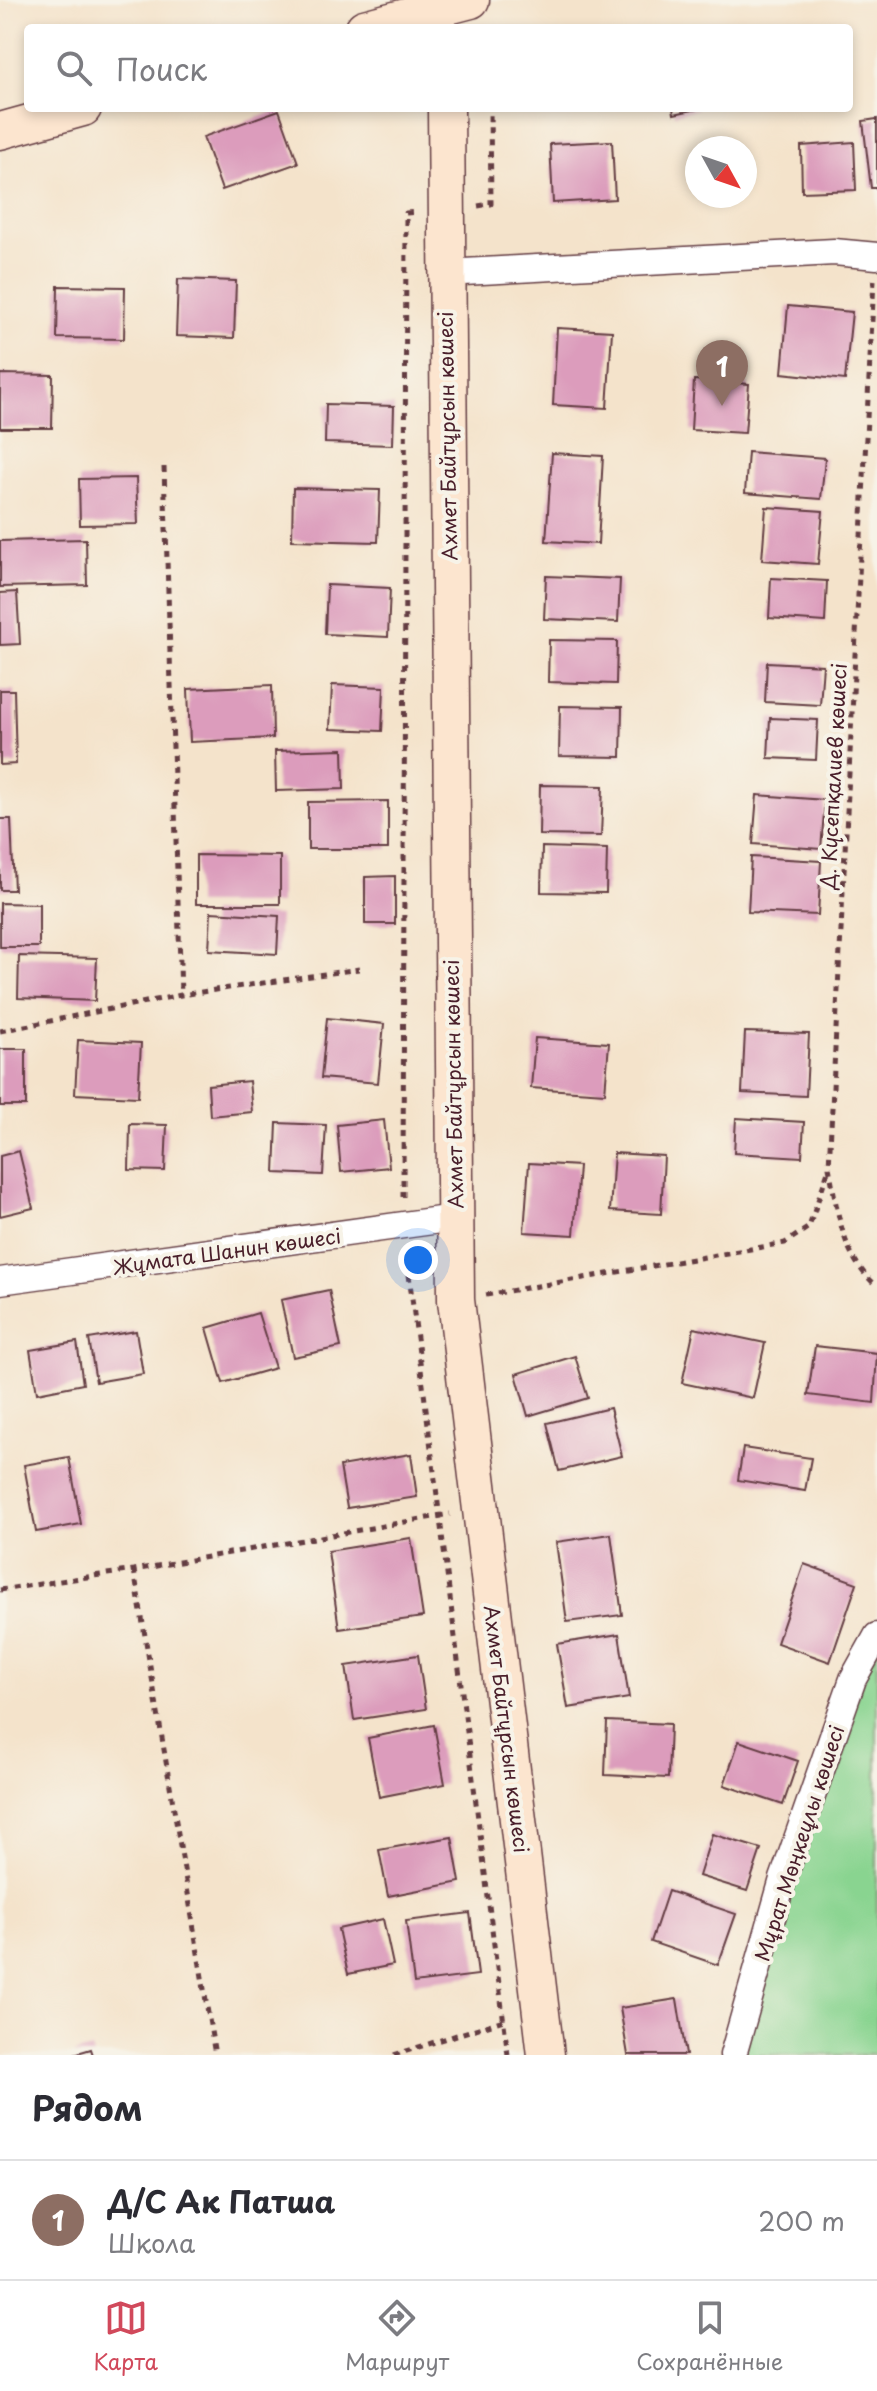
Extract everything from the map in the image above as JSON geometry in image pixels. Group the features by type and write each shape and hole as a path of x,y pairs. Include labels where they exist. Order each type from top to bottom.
{"street":[{"path":"382,24 453,8"},
{"path":"0,131 69,112"},
{"name":"Ахмет Байтұрсын көшесі","path":"446,112 456,1300 546,2055"},
{"path":"445,273 834,252 876,256"},
{"name":"Жұмата Шанин көшесі","path":"0,1281 454,1218"},
{"name":"Мұрат Мөңкеұлы көшесі","path":"733,2055 783,1879 853,1679 877,1636"}],"path":[{"name":"Д. Күсепқалиев көшесі","path":"876,256 829,1167 845,1243 862,1273 877,1286"},
{"path":"164,467 181,995"},
{"path":"0,1031 181,995 359,969"},
{"path":"456,1300 785,1243 809,1227 829,1167"},
{"path":"0,1590 134,1570 479,1509"},
{"path":"134,1570 215,2055"},
{"path":"394,2055 543,2010"}],"green space":[{"path":"877,1636 877,2055 733,2055"}],"building":[{"path":"280,112 298,163 222,190 203,137"},
{"path":"877,119 877,188 871,188 863,121"},
{"path":"612,141 615,199 553,203 550,144"},
{"path":"854,142 856,190 802,192 801,146"},
{"path":"178,279 236,281 234,338 176,336"},
{"path":"58,286 125,287 124,339 57,338"},
{"path":"788,306 852,312 845,380 782,373"},
{"path":"557,328 612,331 607,408 553,405"},
{"path":"0,374 53,375 52,428 0,428"},
{"path":"694,380 749,384 745,433 691,430"},
{"path":"326,404 394,406 393,445 325,443"},
{"path":"748,452 825,458 821,499 745,493"},
{"path":"552,453 603,456 598,544 546,541"},
{"path":"136,478 138,524 80,525 79,479"},
{"path":"293,488 380,490 378,542 292,540"},
{"path":"766,507 823,511 818,564 762,560"},
{"path":"86,539 87,585 0,587 0,541"},
{"path":"546,576 620,579 618,622 544,619"},
{"path":"771,578 827,581 825,622 769,618"},
{"path":"327,585 390,588 388,637 325,634"},
{"path":"17,592 20,644 0,645 0,593"},
{"path":"549,640 617,641 616,684 548,682"},
{"path":"767,662 823,665 820,705 765,702"},
{"path":"272,685 273,738 190,742 188,689"},
{"path":"332,685 384,687 382,731 330,729"},
{"path":"0,690 14,690 16,764 0,765"},
{"path":"560,706 622,707 621,757 559,756"},
{"path":"770,718 818,720 816,760 768,758"},
{"path":"343,749 344,789 276,791 275,751"},
{"path":"540,785 603,786 601,836 539,835"},
{"path":"757,795 825,800 821,849 753,844"},
{"path":"388,801 388,849 308,849 308,802"},
{"path":"0,819 11,819 14,890 0,890"},
{"path":"542,847 607,849 606,893 541,892"},
{"path":"196,855 280,856 280,904 196,904"},
{"path":"751,857 821,861 818,915 748,912"},
{"path":"395,876 395,924 365,924 365,877"},
{"path":"0,903 39,904 39,947 0,947"},
{"path":"211,912 279,916 277,954 209,950"},
{"path":"19,956 97,958 95,1001 18,998"},
{"path":"327,1018 384,1024 378,1083 321,1078"},
{"path":"745,1032 809,1034 806,1096 742,1093"},
{"path":"535,1038 609,1043 605,1093 531,1088"},
{"path":"78,1040 141,1043 138,1097 75,1094"},
{"path":"0,1049 26,1049 26,1106 0,1106"},
{"path":"249,1081 252,1112 210,1116 208,1085"},
{"path":"736,1118 804,1122 802,1157 734,1153"},
{"path":"384,1120 389,1167 341,1172 337,1125"},
{"path":"277,1123 326,1125 323,1175 275,1173"},
{"path":"130,1124 167,1125 165,1171 129,1170"},
{"path":"19,1151 33,1208 0,1216 0,1156"},
{"path":"614,1153 664,1156 661,1214 610,1211"},
{"path":"529,1163 579,1166 574,1235 524,1232"},
{"path":"329,1290 341,1347 293,1357 281,1300"},
{"path":"258,1313 275,1368 223,1383 207,1328"},
{"path":"694,1328 765,1343 753,1398 682,1383"},
{"path":"136,1331 143,1374 96,1382 89,1339"},
{"path":"77,1342 83,1384 37,1393 30,1350"},
{"path":"815,1346 877,1353 874,1403 808,1395"},
{"path":"575,1356 588,1398 528,1416 516,1374"},
{"path":"610,1408 622,1456 559,1471 547,1423"},
{"path":"743,1448 811,1458 805,1491 738,1480"},
{"path":"411,1454 417,1497 347,1508 340,1466"},
{"path":"69,1457 81,1524 36,1532 24,1465"},
{"path":"611,1534 622,1615 567,1622 556,1542"},
{"path":"411,1538 423,1617 339,1629 328,1551"},
{"path":"804,1564 857,1583 830,1662 777,1643"},
{"path":"619,1634 629,1698 568,1708 557,1644"},
{"path":"418,1655 426,1709 354,1720 346,1666"},
{"path":"607,1721 670,1724 668,1778 605,1775"},
{"path":"434,1725 445,1784 379,1797 368,1738"},
{"path":"739,1741 798,1761 783,1805 724,1785"},
{"path":"712,1834 761,1849 747,1891 699,1876"},
{"path":"452,1837 460,1882 388,1896 379,1850"},
{"path":"668,1891 736,1914 718,1965 651,1942"},
{"path":"470,1913 478,1975 414,1983 406,1921"},
{"path":"383,1919 393,1965 348,1974 338,1929"},
{"path":"677,1999 686,2055 628,2055 620,2008"},
{"path":"91,2049 93,2055 74,2055 74,2054"}],"place":[{"name":"Д/С Ак Патша","path":"722,406"}]}
